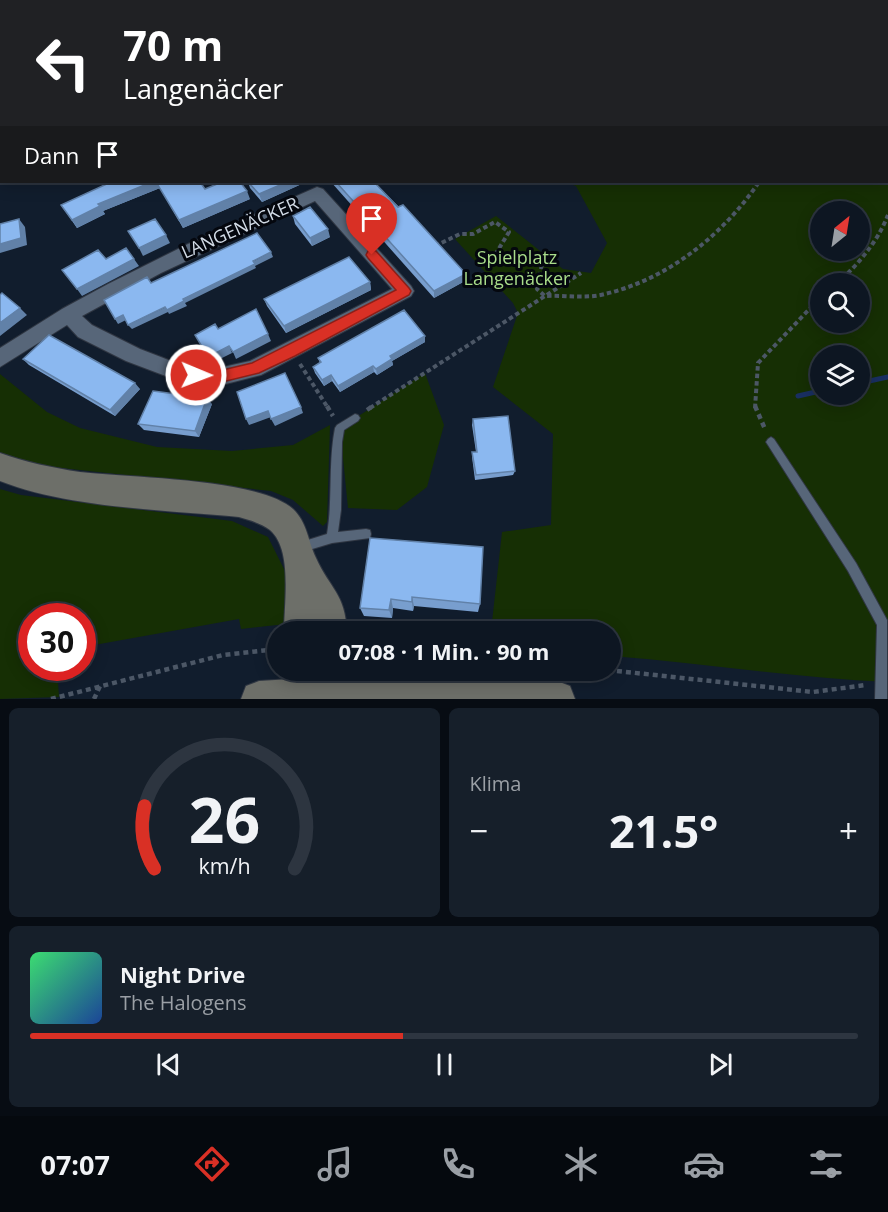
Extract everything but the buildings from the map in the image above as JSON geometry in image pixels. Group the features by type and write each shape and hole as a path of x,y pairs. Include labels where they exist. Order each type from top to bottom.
{"street":[{"name":"LANGENÄCKER","path":"0,359 36,333 69,314 175,257 317,193 405,291 254,369 214,378 179,372 133,355 85,331 69,314"},
{"path":"0,467 78,486 254,505 281,519 291,531 299,557 329,611 329,621"},
{"path":"299,557 301,621"},
{"path":"259,699 315,683 557,699"}],"lane":[{"path":"332,537 337,515 337,443 340,428 355,418"},
{"path":"771,442 852,567 883,624 881,699"},
{"path":"299,557 332,537 366,534"}],"path":[{"path":"428,249 460,234 473,234 495,222 509,232 495,255 495,260 534,253 541,254 543,259 537,289 545,296 604,294 643,281 711,240 758,183"},
{"path":"850,273 886,225 888,215"},
{"path":"355,418 582,273"},
{"path":"771,442 754,405 758,363 810,308"},
{"path":"290,352 340,428"},
{"path":"51,699 223,655 267,650"},
{"path":"621,671 813,692 882,683"},
{"path":"94,699 100,685"}],"green space":[{"name":"Spielplatz Langenäcker","path":"567,183 888,183 888,682 621,657 621,621 492,621 502,532 551,525 553,434 493,387 518,313 513,303 455,239 496,216 563,269 591,273 607,243 576,186"},
{"path":"425,373 444,425 427,487 397,510 348,508 340,428"},
{"path":"0,374 47,412 80,428 157,447 232,451 293,445 330,425 327,522 323,526 293,500 271,491 43,466 0,453"},
{"path":"0,489 21,495 232,521 268,537 289,579 286,621 267,621 267,626 241,629 239,619 96,645 96,603 18,603 18,681 58,681 59,697 0,699"}],"waterway":[{"path":"870,381 888,377"},
{"path":"798,396 810,393"}],"route":[{"path":"196,375 214,378 254,369 405,291 372,255"}]}
